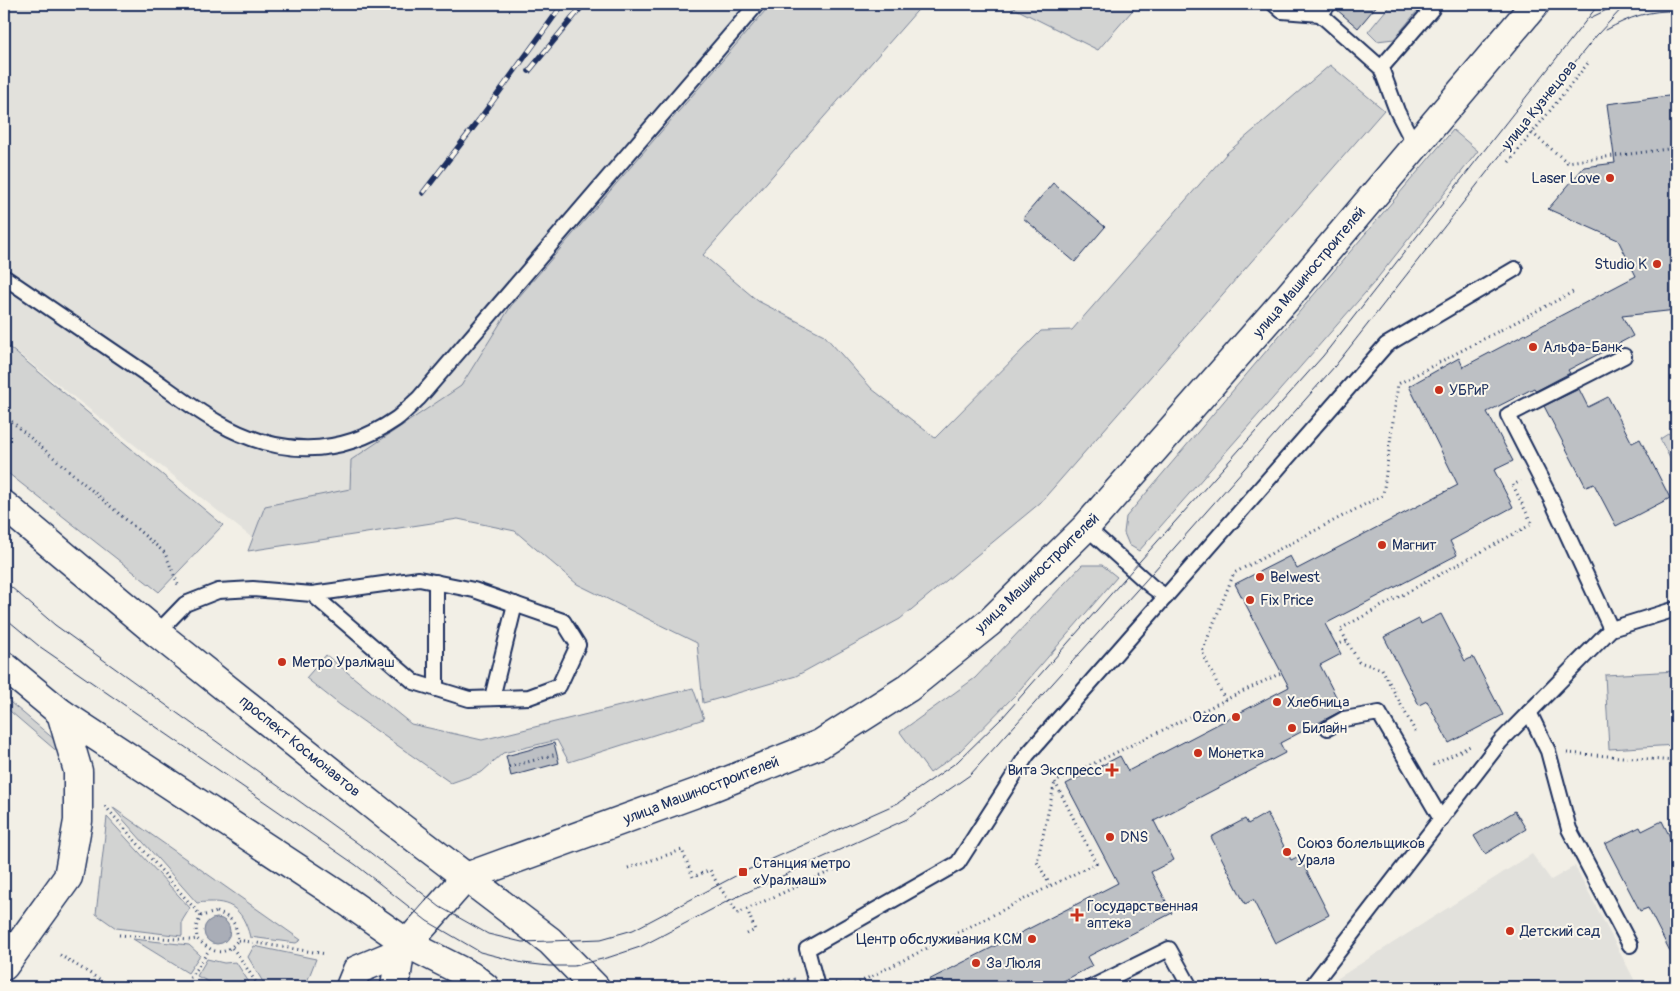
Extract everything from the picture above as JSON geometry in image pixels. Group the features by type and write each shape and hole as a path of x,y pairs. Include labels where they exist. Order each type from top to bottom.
{"main road":[{"name":"улица Машиностроителей","path":"404,948 466,877 710,788 820,744 908,688 990,622 1086,527 1288,297 1535,4"},
{"name":"проспект Космонавтов","path":"4,505 156,633 390,819 550,941 595,987"},
{"path":"4,666 60,713 335,893 404,948 470,976 485,987"},
{"path":"4,966 68,877 78,821 78,771 60,713"},
{"path":"350,987 358,970 404,948"},
{"path":"395,987 404,948"}],"lane":[{"path":"4,276 218,423 268,444 297,449 322,448 346,444 372,433 398,418 419,398 757,4"},
{"path":"1274,4 1282,11 1324,9 1380,68 1397,111 1415,146"},
{"path":"1380,68 1432,9 1433,4"},
{"path":"817,987 806,949 958,863 1027,755 1386,345 1515,269"},
{"path":"1611,629 1551,499 1508,415 1624,356"},
{"path":"1086,527 1150,586 1166,598"},
{"path":"156,633 185,604 218,591 253,589 312,594 419,579 474,590 562,621 578,645 559,686 529,697 469,699 414,682 312,594"},
{"path":"436,582 436,689"},
{"path":"492,698 515,604"},
{"path":"1311,987 1500,742 1611,629 1676,609"},
{"path":"1529,712 1548,751 1569,828 1630,945"},
{"path":"1328,728 1344,720 1379,714 1441,819"},
{"path":"1092,987 1169,949 1190,987"}],"path":[{"name":"улица Кузнецова","path":"1509,162 1588,63"},
{"path":"1532,133 1567,162 1676,148"},
{"path":"1225,700 1202,652 1234,573 1383,495 1398,384 1573,292"},
{"path":"4,415 165,554 185,604"},
{"path":"1359,662 1340,629 1532,524 1512,485"},
{"path":"1336,645 1347,641"},
{"path":"1055,782 1281,673"},
{"path":"509,767 557,754"},
{"path":"850,987 1096,863 1055,782"},
{"path":"1050,885 1037,862 1055,782"},
{"path":"100,800 201,916"},
{"path":"628,868 682,850 693,877 710,870 738,913 840,867"},
{"path":"746,934 755,930 747,909"},
{"path":"217,912 230,917 237,927 238,940 232,948 220,952 209,950 197,939 196,927 201,916 217,912"},
{"path":"119,935 197,939"},
{"path":"238,940 326,954"},
{"path":"232,948 259,987"},
{"path":"190,978 209,950"},
{"path":"60,955 112,987"},
{"path":"759,987 764,983 768,987"}],"shaded area":[{"path":"4,4 903,4 454,510 251,537 4,342"},
{"path":"771,4 923,4 703,255 758,301 824,335 872,389 935,438 1041,331 1072,330 1227,153 1330,65 1384,110 1040,503 900,619 796,676 703,703 697,643 577,584 515,531 458,519 248,551 265,506 350,489 351,460 461,386 511,306"},
{"path":"1006,4 1138,4 1098,50"},
{"path":"1391,4 1423,4 1394,39 1377,41 1368,32"},
{"path":"1453,130 1478,151 1372,285 1139,551 1129,545 1124,533 1126,517"},
{"path":"4,343 223,525 159,592 4,470"},
{"path":"1676,429 1676,485 1675,468 1660,439"},
{"path":"1082,565 1102,565 1117,577 1016,694 958,753 930,773 900,732 975,678"},
{"path":"326,655 411,724 482,740 693,688 704,719 569,762 557,740 503,753 482,772 451,783 340,705 306,678"},
{"path":"1676,671 1676,745 1609,749 1605,675"},
{"path":"4,697 55,740 60,754 4,706"},
{"path":"112,807 301,940 296,943 250,937 243,918 232,907 217,902 197,903"},
{"path":"107,817 190,908 182,921 182,936 116,928 96,914"},
{"name":"Детский сад","path":"1532,854 1551,880 1575,866 1638,987 1335,987 1332,982"},
{"path":"217,918 226,922 230,931 226,940 217,944 208,940 204,931 208,922"},
{"path":"133,939 189,945 200,955 188,973"},
{"path":"254,946 316,959 305,987 266,987 248,957"},
{"path":"207,959 224,963 236,962 252,987 219,987 197,976"}],"building":[{"path":"1338,4 1378,4 1358,28 1336,9"},
{"path":"1676,95 1676,310 1622,316 1633,336 1568,370 1570,373 1536,391 1534,388 1487,412 1513,461 1494,470 1513,507 1450,541 1457,555 1325,624 1341,654 1320,665 1343,710 1280,743 1285,753 1154,821 1174,860 1151,872 1172,913 1087,957 1092,966 1052,987 915,987 1118,883 1066,784 1120,756 1128,771 1289,687 1235,584 1290,556 1297,569 1458,485 1409,386 1459,358 1463,367 1636,276 1618,240 1548,209 1584,167 1615,163 1607,104"},
{"path":"1053,183 1105,227 1075,262 1023,218"},
{"path":"1579,389 1588,407 1608,397 1632,443 1640,439 1670,498 1616,526 1594,484 1586,487 1544,406"},
{"path":"1441,614 1465,661 1473,657 1503,715 1449,743 1427,701 1419,705 1384,637 1419,619 1421,624"},
{"path":"554,743 559,763 511,776 506,756"},
{"path":"1515,811 1526,829 1485,854 1474,836"},
{"path":"1267,813 1291,860 1299,856 1329,915 1275,943 1253,900 1245,904 1211,837 1245,819 1248,824"},
{"path":"1662,821 1676,849 1676,963 1648,908 1640,911 1605,844 1640,827 1642,831"}],"tram line":[{"path":"4,581 55,625 367,850 440,907 488,934 522,942 601,939 633,930 743,872 898,803 957,762 1002,718 1323,356 1599,4"},
{"path":"1590,18 1619,4"},
{"path":"4,617 39,646 356,865 427,921 480,952 523,963 574,966 640,947 730,900 907,819 970,775 1335,366 1535,111 1597,35 1626,4"},
{"path":"1606,30 1640,15 1676,11"}],"railway":[{"path":"423,193 479,120 563,4"},
{"path":"529,71 584,4"}],"place":[{"name":"Laser Love","path":"1610,178"},
{"name":"Studio K","path":"1657,264"},
{"name":"Альфа-Банк","path":"1533,347"},
{"name":"УБРиР","path":"1439,390"},
{"name":"Магнит","path":"1382,545"},
{"name":"Belwest","path":"1260,577"},
{"name":"Fix Price","path":"1250,600"},
{"name":"Метро Уралмаш","path":"282,662"},
{"name":"Хлебница","path":"1277,702"},
{"name":"Ozon","path":"1236,717"},
{"name":"Билайн","path":"1292,728"},
{"name":"Монетка","path":"1198,753"},
{"name":"Вита Экспресс","path":"1112,770"},
{"name":"DNS","path":"1110,837"},
{"name":"Союз болельщиков Урала","path":"1287,852"},
{"name":"Станция метро «Уралмаш»","path":"743,872"},
{"name":"Государственная аптека","path":"1077,915"},
{"name":"Детский сад","path":"1510,931"},
{"name":"Центр обслуживания КСМ","path":"1032,939"},
{"name":"За Люля","path":"976,963"}]}
